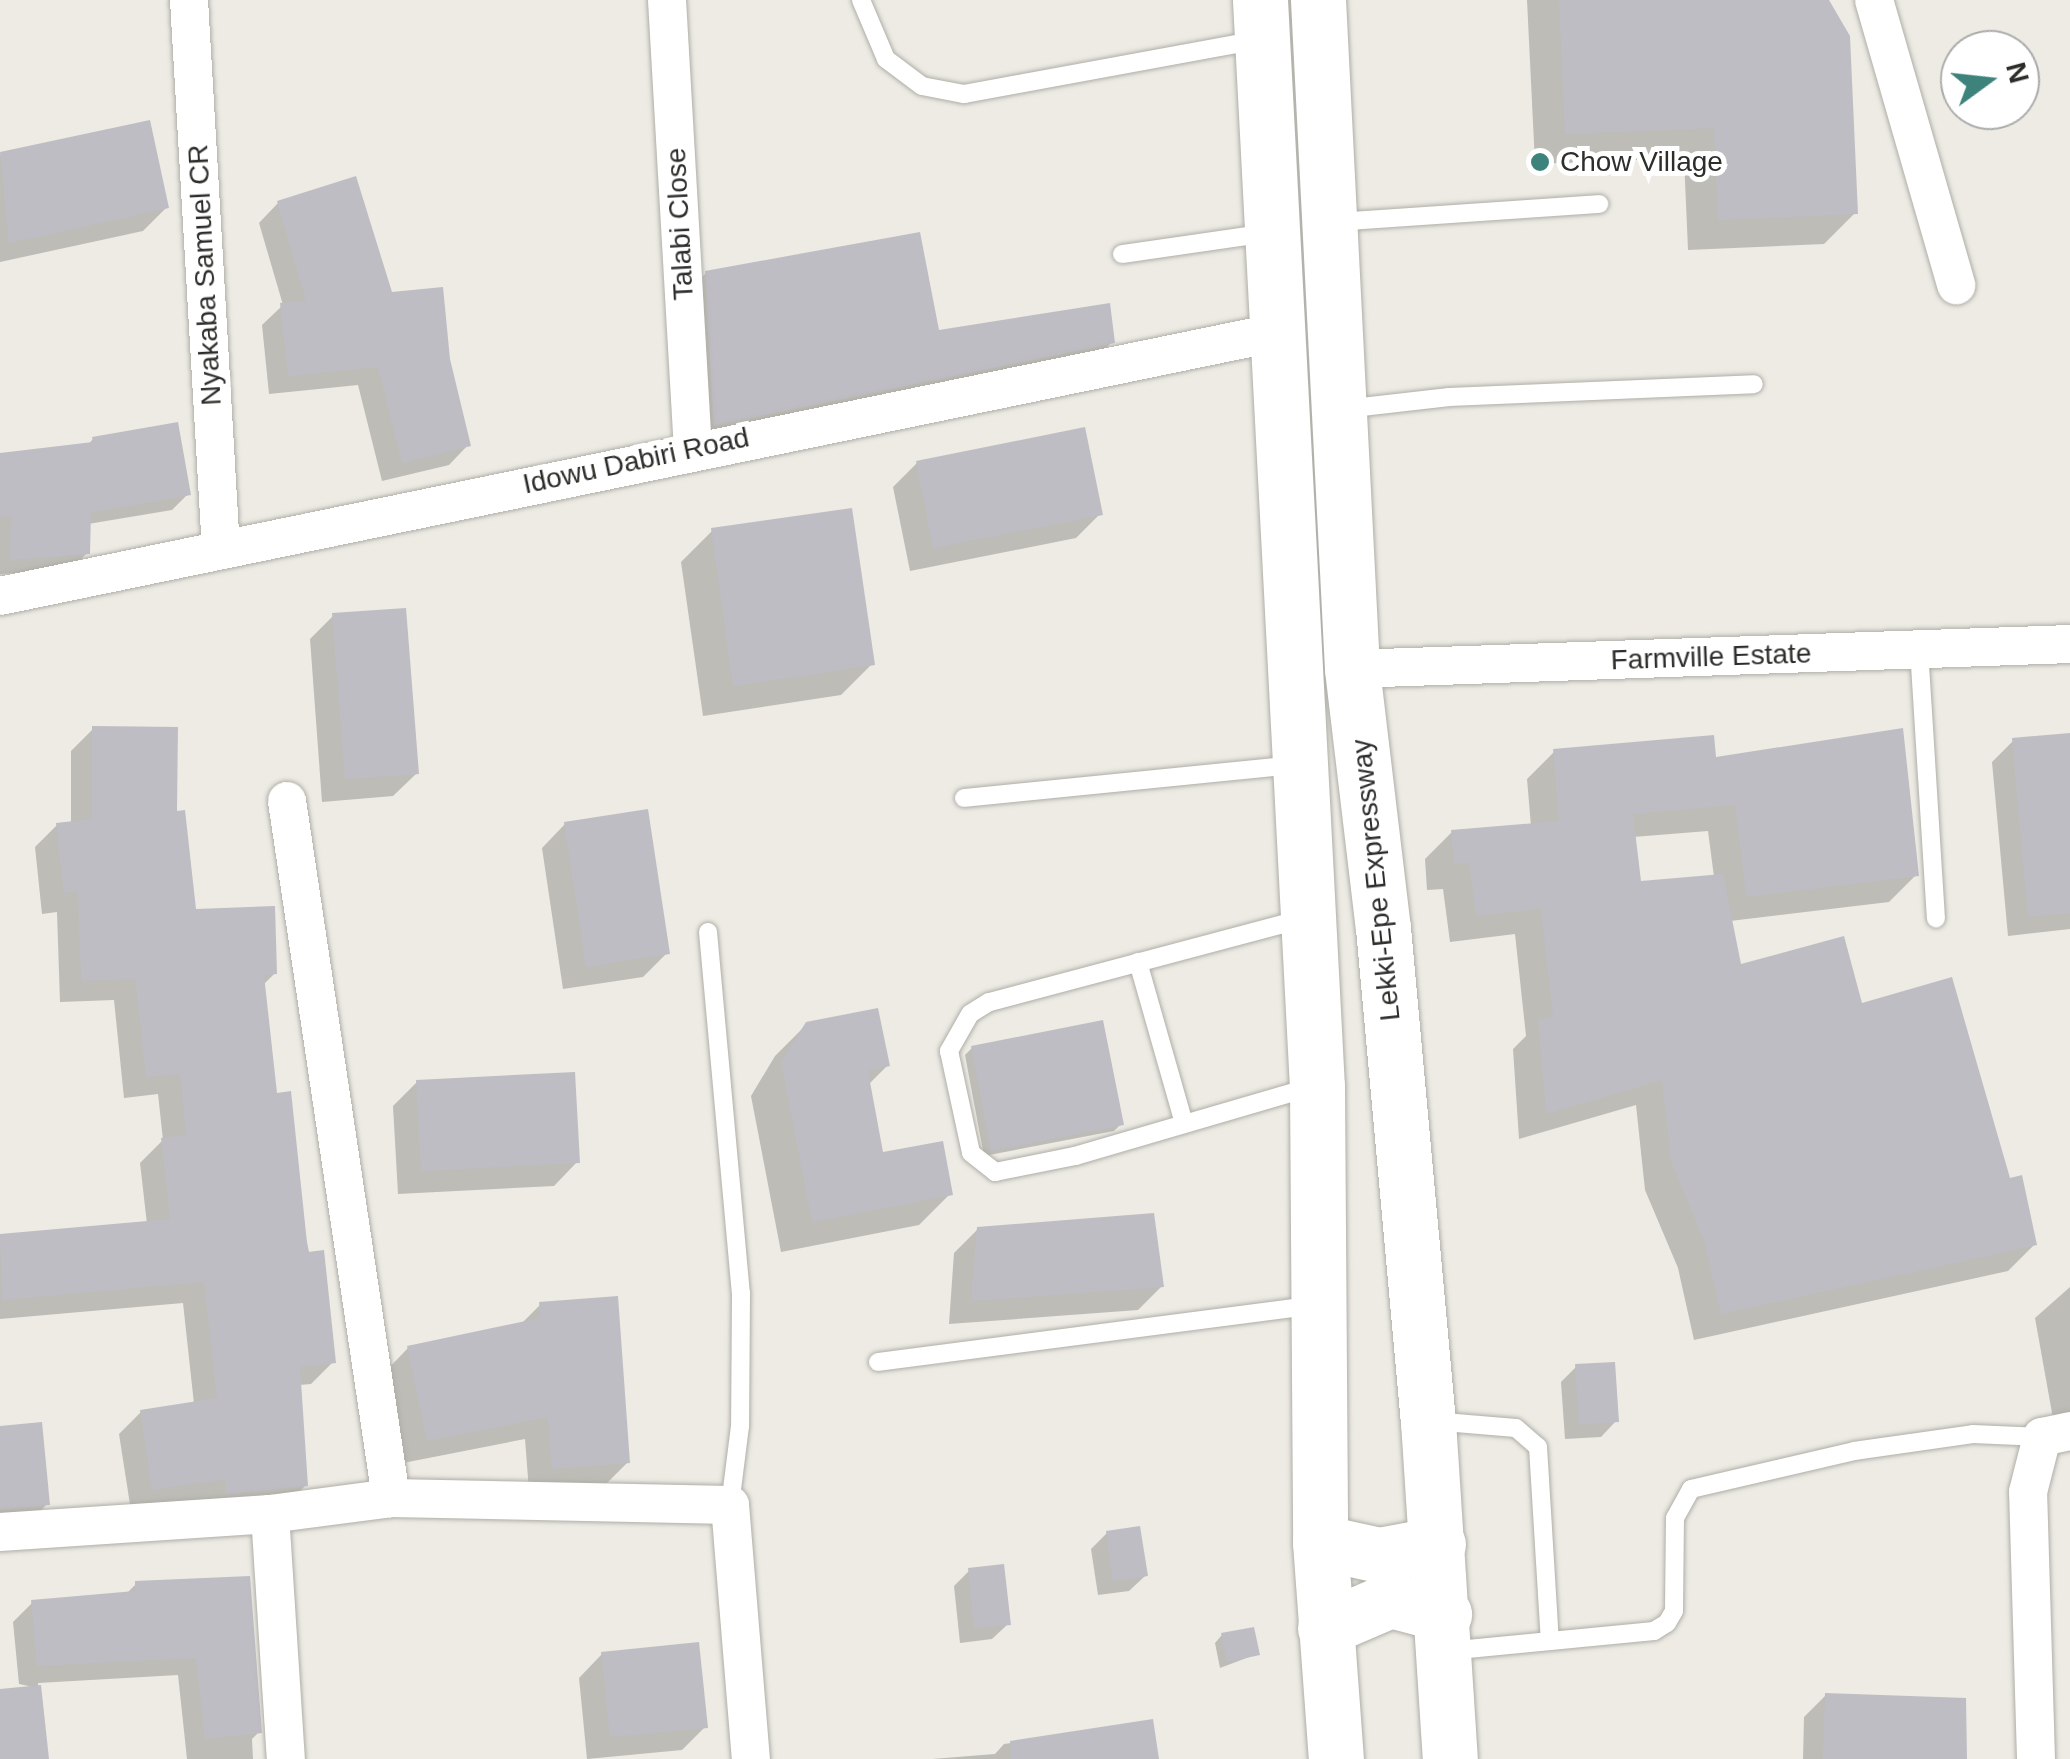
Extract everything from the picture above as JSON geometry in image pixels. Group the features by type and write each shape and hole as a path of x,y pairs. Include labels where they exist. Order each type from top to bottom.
{"highway":[{"name":"Lekki-Epe Expressway","path":"1318,0 1352,669 1383,928 1428,1420 1446,1633 1450,1759"},
{"path":"1262,20 1273,332 1317,1086 1320,1542 1336,1759"},
{"path":"1320,1542 1379,1555 1438,1544"},
{"path":"1325,1628 1390,1600 1446,1633"}],"street":[{"name":"Nyakaba Samuel CR","path":"190,0 220,550"},
{"name":"Talabi Close","path":"666,0 693,448"},
{"path":"1874,0 1956,285"},
{"name":"Idowu Dabiri Road","path":"0,596 693,448 1273,332"},
{"name":"Farmville Estate","path":"1352,669 2070,644"},
{"path":"287,800 391,1498"},
{"path":"2036,1759 2028,1492 2056,1434"},
{"path":"0,1532 270,1514 391,1498 730,1505 751,1759"},
{"path":"270,1514 286,1759"}],"lane":[{"path":"861,0 886,59 922,86 964,94 1262,20"},
{"path":"1330,223 1599,204"},
{"path":"1122,254 1268,233"},
{"path":"1338,409 1448,397 1754,384"},
{"path":"1920,649 1936,918"},
{"path":"964,798 1300,765"},
{"path":"1307,917 989,1002 970,1014 949,1051 971,1153 982,1166 1005,1171 1317,1086"},
{"path":"708,932 741,1293 740,1426 730,1505"},
{"path":"1138,962 1182,1120"},
{"path":"878,1362 1320,1305"},
{"path":"1428,1420 1516,1428 1538,1447 1550,1641"},
{"path":"1446,1633 1550,1641 1654,1630 1667,1622 1674,1611 1675,1518 1691,1489 1854,1451 1973,1434 2056,1434"}],"building":[{"path":"1559,0 1829,0 1850,36 1858,214 1718,220 1714,128 1565,134"},
{"path":"150,120 169,208 9,243 0,152"},
{"path":"356,176 392,292 443,287 450,359 471,446 402,463 378,367 288,376 280,303 306,301 277,201"},
{"path":"920,232 939,330 1110,303 1115,343 714,425 705,271"},
{"path":"178,422 191,495 91,512 90,554 10,560 11,516 0,517 0,453 93,442 92,437"},
{"path":"1085,427 1103,515 933,548 916,461"},
{"path":"852,508 875,665 733,686 711,528"},
{"path":"406,608 419,774 345,779 332,613"},
{"path":"92,726 178,727 177,811 185,810 196,909 275,906 277,974 264,975 277,1093 291,1091 308,1252 324,1250 336,1363 300,1367 308,1486 226,1494 225,1479 152,1490 140,1410 217,1398 204,1282 2,1300 0,1234 170,1219 161,1138 186,1135 180,1074 146,1077 135,979 81,981 78,891 64,893 56,823 92,819"},
{"path":"1903,728 1919,876 1746,897 1735,805 1633,814 1641,881 1723,874 1741,964 1844,936 1862,1003 1952,977 2010,1178 2022,1175 2037,1245 1721,1314 1704,1240 1671,1162 1662,1080 1546,1114 1538,1020 1553,1016 1541,909 1476,916 1469,863 1454,864 1451,830 1559,821 1553,749 1714,735 1716,757"},
{"path":"2070,733 2070,913 2028,917 2012,738"},
{"path":"648,809 670,954 586,967 564,822"},
{"path":"878,1008 890,1066 868,1071 883,1152 943,1141 953,1195 812,1222 781,1062 806,1022"},
{"path":"1103,1020 1124,1125 991,1151 971,1046"},
{"path":"575,1072 580,1163 421,1171 416,1080"},
{"path":"1154,1213 1164,1287 971,1301 977,1227"},
{"path":"618,1296 630,1463 552,1469 548,1417 427,1441 407,1346 540,1318 539,1302"},
{"path":"1615,1362 1619,1422 1579,1425 1575,1364"},
{"path":"42,1422 50,1505 0,1509 0,1426"},
{"path":"1140,1526 1148,1576 1113,1581 1106,1531"},
{"path":"1004,1564 1011,1625 974,1628 968,1568"},
{"path":"250,1576 262,1733 205,1739 196,1658 37,1666 31,1600 135,1591 135,1581"},
{"path":"1254,1627 1260,1655 1227,1662 1221,1633"},
{"path":"699,1642 708,1728 610,1737 601,1652"},
{"path":"41,1685 49,1759 0,1759 0,1689"},
{"path":"1825,1693 1966,1698 1967,1759 1823,1759"},
{"path":"1153,1719 1159,1759 1011,1759 1010,1741"}],"place":[{"name":"Chow Village","path":"1540,162"}]}
